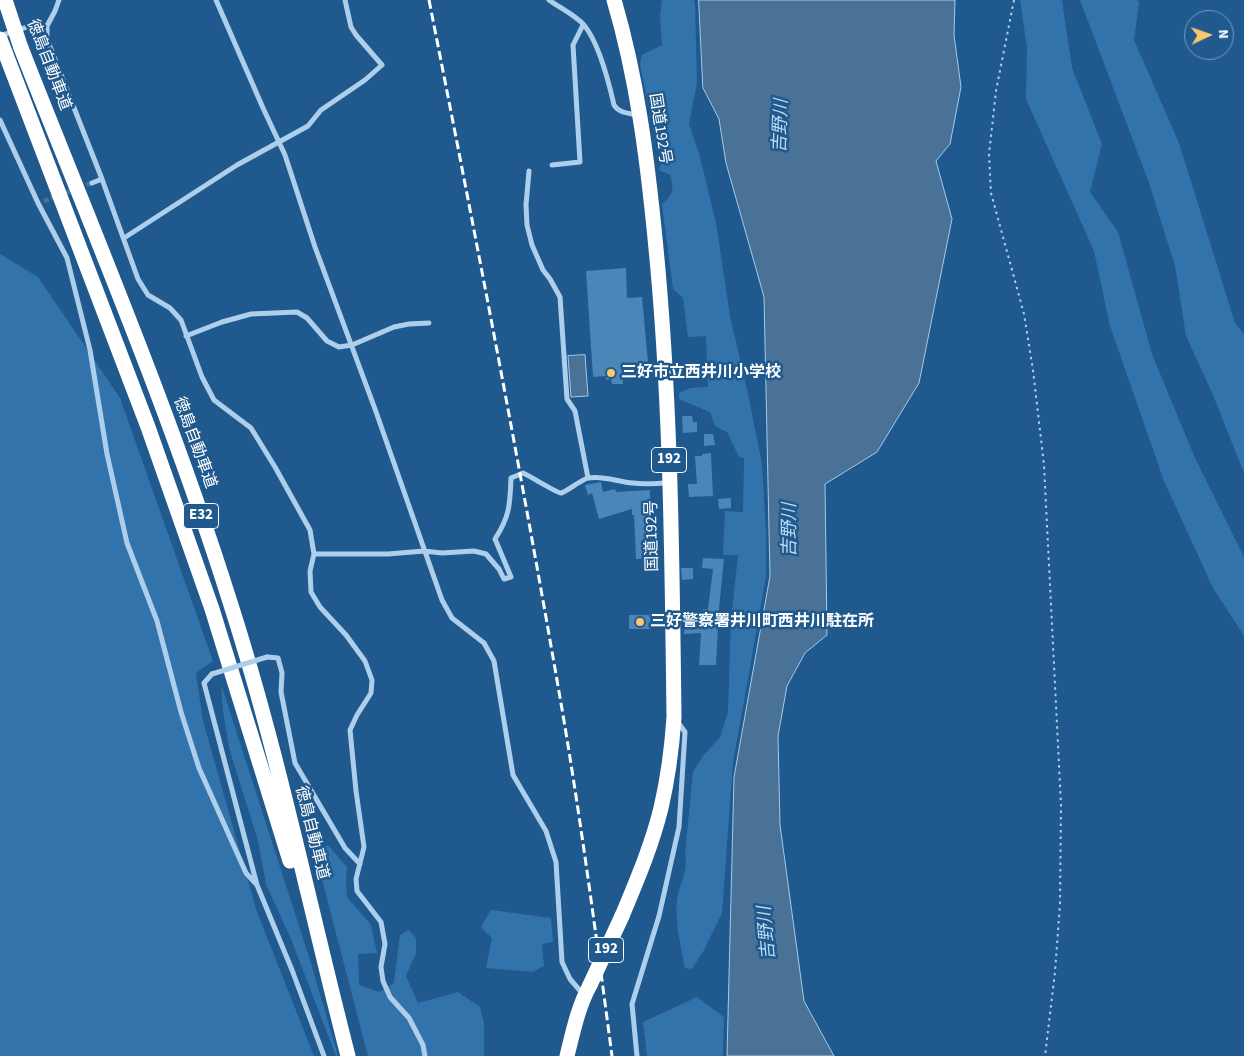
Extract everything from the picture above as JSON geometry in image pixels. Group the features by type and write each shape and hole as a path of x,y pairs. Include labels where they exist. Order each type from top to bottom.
{"highway":[{"name":"徳島自動車道","path":"5,0 21,48 167,419 231,602 272,746 348,1056"},
{"name":"国道192号","path":"567,1056 574,1026 587,990 622,916 641,869 661,808 672,748 674,717 668,396 659,278 647,158 624,35 614,0"},
{"name":"徳島自動車道","path":"2,43 148,427 212,609 333,998"}],"street":[{"path":"59,0 47,26 47,39 102,179 138,279 148,295 170,308 180,320 202,377 214,400 251,428 275,467 310,530 314,554 310,571 311,592 320,607 346,635 365,661 372,680 371,693 350,730 364,846 356,879 357,891 382,922 385,944 381,967 383,981 390,997 409,1018 423,1045 425,1056"},
{"path":"216,0 285,155 315,247 352,345 442,600 452,618 484,643 494,661 513,775 546,831 556,862 562,962 570,979 587,990"},
{"path":"124,238 237,166 308,126 321,110 365,80 382,65 351,27 345,0"},
{"path":"549,0 583,24 607,74 616,109 623,113 640,116"},
{"path":"552,165 580,162 574,45 583,24"},
{"path":"2,43 30,26 47,26"},
{"path":"0,120 67,258 90,350 106,445 127,543 157,621 198,768 246,873 257,885"},
{"path":"529,171 526,205 527,225 532,245 543,270 560,297 567,399 575,411 588,478"},
{"path":"92,183 102,179"},
{"path":"186,336 222,322 251,314 297,312 307,318 326,341 339,347 352,345 394,327 429,323"},
{"path":"314,554 388,554 424,551 442,554 474,550 486,554 499,569 504,579 511,577 495,539 505,524 510,506 511,478 524,473 542,482 555,492 560,493 566,491 573,484 588,478 601,477 634,484 670,483"},
{"path":"324,1056 292,970 257,885 204,683 212,674 267,657 278,658 282,673 281,692 295,762 345,848 360,864"},
{"path":"637,1056 632,1004 663,900 678,827 685,732 674,717"}],"path":[{"path":"1014,0 996,91 989,154 991,193 1026,324 1044,465 1061,805 1060,904 1046,1056"}],"shaded area":[{"path":"662,0 694,0 695,5 697,83 689,124 700,157 716,223 730,316 762,464 766,533 766,577 733,763 722,913 704,950 692,969 685,968 676,912 678,894 685,869 693,772 703,756 720,737 728,712 731,620 738,555 723,555 725,511 743,512 744,458 739,457 727,432 715,426 710,412 679,399 679,393 690,388 708,387 706,336 688,337 683,298 673,289 662,204 671,194 672,184 670,175 659,170 666,144 656,143 640,64 642,55 662,45 660,16"},
{"path":"1020,0 1062,0 1072,68 1102,144 1090,192 1118,232 1152,354 1195,458 1244,557 1244,636 1213,588 1164,481 1110,326 1094,251 1026,99 1027,48"},
{"path":"1080,0 1137,0 1139,2 1134,40 1179,143 1235,323 1244,334 1244,473 1213,395 1186,336 1175,266 1149,183"},
{"path":"0,254 38,277 120,398 213,661 196,673 203,721 257,912 314,1056 0,1056"},
{"path":"221,684 310,960 338,1056 336,1056 291,939 266,884 258,841 229,748"},
{"path":"328,845 347,867 347,897 371,925 377,953 358,954 359,985 379,992 394,983 400,935 408,930 416,938 416,953 406,976 418,1003 458,992 480,1007 484,1024 484,1056 368,1056 315,853"},
{"path":"491,910 551,918 553,942 542,944 544,966 533,972 486,968 492,938 481,927"},
{"path":"697,997 724,1017 723,1056 647,1056 643,1022"}],"water":[{"name":"吉野川","path":"699,0 955,0 954,35 961,87 950,144 936,161 952,219 919,383 877,452 825,484 827,635 805,653 787,686 778,736 780,825 804,1001 834,1056 727,1056 734,777 770,576 764,297 726,163 719,119 703,88"},
{"path":"585,355 588,396 571,397 568,356"}],"building":[{"path":"626,268 627,298 642,297 649,373 622,375 623,384 612,384 611,379 606,380 606,376 593,377 586,271"},
{"path":"682,416 692,416 693,422 697,422 697,432 683,433"},
{"path":"704,434 713,434 715,445 704,446"},
{"path":"711,453 713,496 689,497 688,484 697,484 695,456"},
{"path":"601,482 603,492 615,489 616,492 650,490 652,558 636,559 634,515 632,515 632,509 599,519 592,493 588,495 585,485"},
{"path":"731,498 731,508 719,509 718,499"},
{"path":"703,558 724,559 716,665 699,665 701,633 684,634 685,619 702,619 703,609 708,609 713,569 702,568"},
{"path":"681,568 693,568 693,579 682,580"},
{"name":"三好警察署井川町西井川駐在所","path":"629,615 651,615 651,629 629,629"}],"tunnel":[{"path":"44,201 92,183"}],"railway":[{"path":"429,0 498,357 563,715 583,842 612,1056"}],"place":[{"name":"三好市立西井川小学校","path":"611,373"},
{"name":"三好警察署井川町西井川駐在所","path":"640,622"}]}
